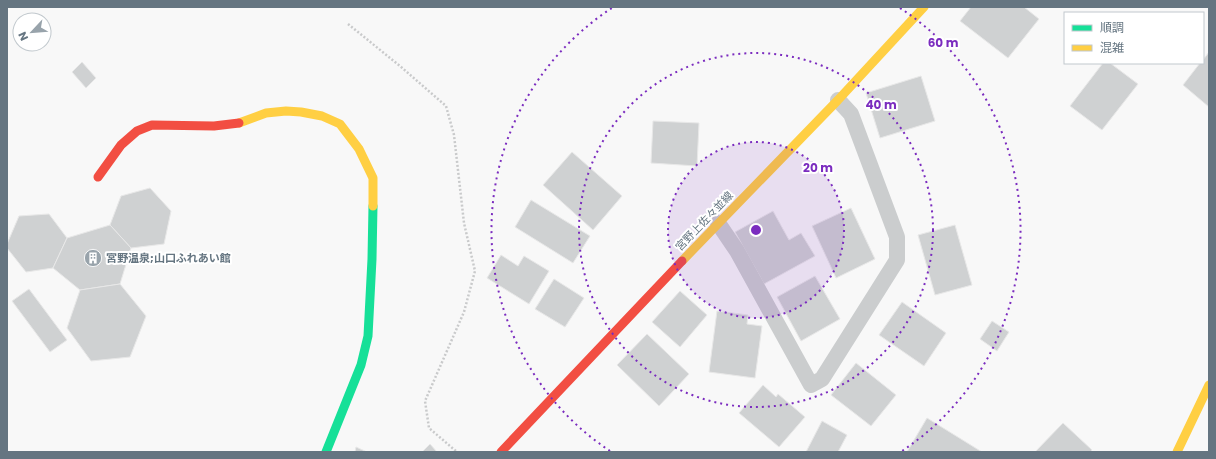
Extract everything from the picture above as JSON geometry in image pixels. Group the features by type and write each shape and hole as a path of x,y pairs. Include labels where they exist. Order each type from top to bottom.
{"street":[{"name":"宮野上佐々並線","path":"501,452 718,223 838,100 924,7"},
{"path":"98,177 121,145 137,131 152,125 214,126 238,123 266,114 286,111 322,116 340,124 359,149 373,178 372,266 368,336 361,365 326,452"},
{"path":"1177,452 1209,385"}],"lane":[{"path":"718,223 737,251 811,385 822,378 897,260 897,237 851,114 838,100"}],"path":[{"path":"348,24 446,106 454,135 464,223 475,271 464,312 425,402 429,428 457,452"}],"building":[{"path":"971,7 1024,7 1039,19 1008,58 960,21"},
{"path":"1209,52 1209,107 1183,85 1199,64 1204,64 1204,59"},
{"path":"82,62 96,78 86,88 72,72"},
{"path":"1102,64 1111,64 1138,84 1102,130 1070,106"},
{"path":"921,76 935,121 880,138 866,93"},
{"path":"653,121 699,123 697,166 651,163"},
{"path":"572,152 622,196 593,230 543,185"},
{"path":"150,188 171,211 164,244 131,248 110,225 121,196"},
{"path":"531,200 590,236 573,263 515,227"},
{"path":"851,208 875,259 836,278 812,226"},
{"path":"773,211 789,240 801,233 815,256 764,284 735,232"},
{"path":"49,214 67,238 53,268 26,272 7,248 7,244 19,216"},
{"name":"宮野温泉;山口ふれあい館","path":"110,225 131,248 120,284 80,290 53,268 67,238"},
{"path":"955,225 972,285 935,295 918,235"},
{"path":"501,255 518,266 524,256 549,271 529,304 487,278"},
{"path":"815,276 840,319 801,341 777,297"},
{"path":"554,279 584,298 565,327 535,309"},
{"path":"120,284 146,316 130,357 91,361 67,328 80,290"},
{"path":"29,289 67,340 50,352 12,301"},
{"path":"680,291 707,315 680,347 652,322"},
{"path":"902,302 946,333 924,366 879,335"},
{"path":"717,311 748,315 747,324 762,326 755,378 709,372"},
{"path":"992,321 1009,332 997,351 980,339"},
{"path":"647,334 689,374 659,406 617,365"},
{"path":"856,363 896,395 871,426 831,395"},
{"path":"763,385 776,397 778,394 805,417 779,447 739,413"},
{"path":"927,418 982,452 907,452"},
{"path":"822,421 847,435 838,452 806,452"},
{"path":"1063,423 1092,450 1090,452 1035,452"},
{"path":"430,444 437,452 422,452"},
{"path":"356,447 367,452 355,452"}],"traffic: fast":[{"path":"326,452 361,365 368,336 373,206"}],"traffic: slow":[{"path":"682,261 838,100 924,7"},
{"path":"239,123 266,113 286,111 322,116 340,124 359,149 373,178 373,206"},
{"path":"1177,452 1209,385"}],"traffic: jam":[{"path":"98,177 121,145 137,131 152,125 214,126 239,123"},
{"path":"501,452 682,261"}],"place":[{"name":"宮野温泉;山口ふれあい館","path":"93,258"}]}
